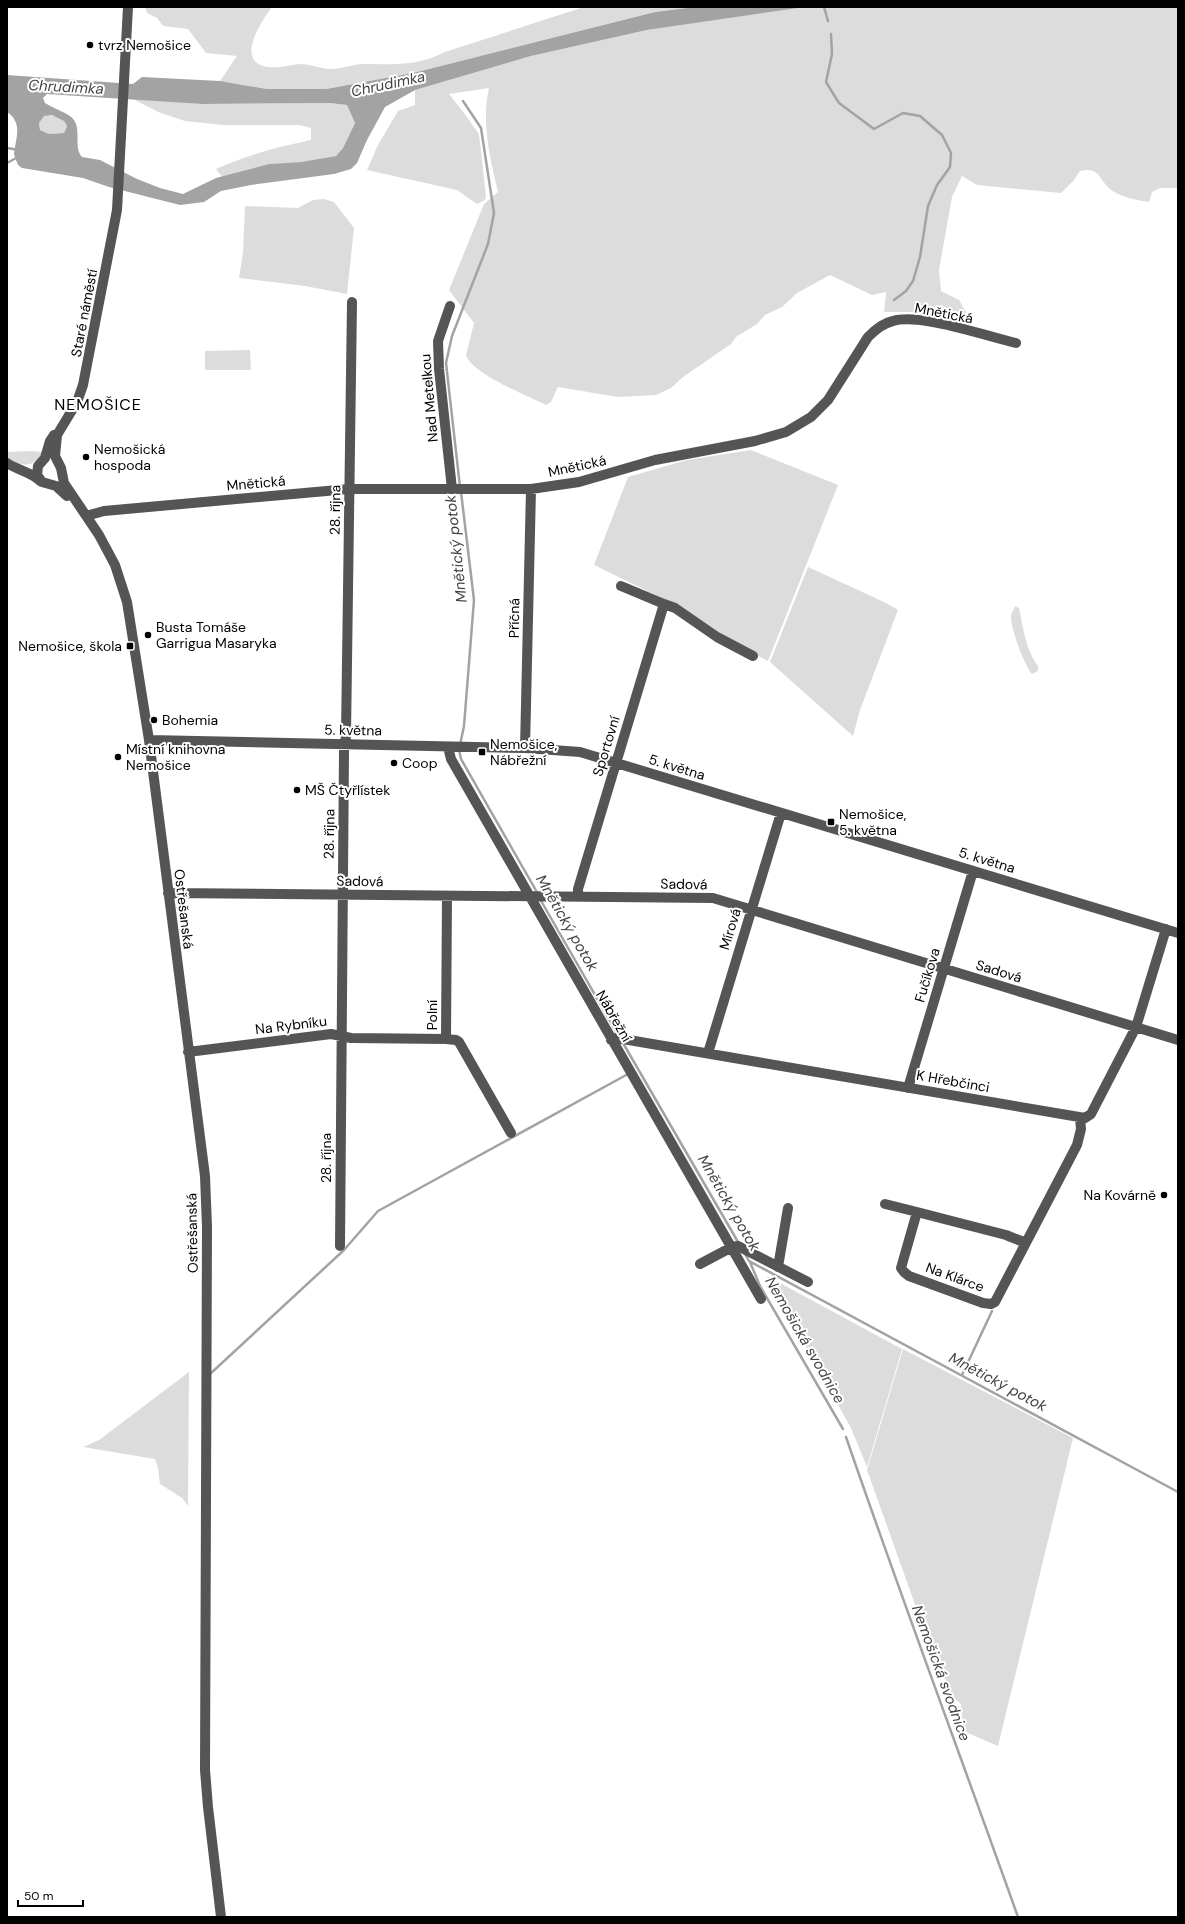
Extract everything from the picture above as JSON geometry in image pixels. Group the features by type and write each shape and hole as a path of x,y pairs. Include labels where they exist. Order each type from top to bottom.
{"street":[{"name":"Staré náměstí","path":"83,512 64,483 55,448 57,435 76,402 83,386 118,203 128,7"},
{"name":"28. října","path":"340,1246 342,895 352,302"},
{"name":"Nad Metelkou","path":"450,306 438,341 439,369 452,489"},
{"name":"Mnětická","path":"83,512 349,488 532,489 580,482 655,460 755,441 786,432 800,425 820,410 837,388 868,337 888,322 902,319 923,320 1016,343"},
{"name":"Staré náměstí","path":"44,483 36,473 40,463 46,456 50,441 64,423"},
{"path":"7,463 25,468 34,467 49,459 60,467 58,481 44,483"},
{"path":"7,463 20,471 34,476 44,483 59,488 83,512"},
{"name":"Příčná","path":"525,748 532,489"},
{"name":"Ostřešanská","path":"83,512 104,545 125,591 137,655 206,1192 205,1770 221,1917"},
{"path":"621,586 675,608 717,637 753,656"},
{"name":"Sportovní","path":"578,897 578,889 664,604"},
{"name":"5. května","path":"149,740 525,748 580,752 1178,933"},
{"name":"Nábřežní","path":"450,747 451,759 536,897 617,1039 630,1072 761,1299"},
{"name":"Mírová","path":"708,1053 781,813"},
{"name":"Fučíkova","path":"908,1088 973,871"},
{"name":"Sadová","path":"168,893 713,898 1178,1040"},
{"name":"Polní","path":"447,896 446,1039 456,1040 459,1042 511,1133"},
{"path":"1080,1118 1087,1118 1091,1114 1136,1027 1166,929"},
{"name":"Na Rybníku","path":"188,1052 331,1034 351,1038 446,1039"},
{"name":"K Hřebčinci","path":"617,1039 708,1053 1080,1118"},
{"name":"Na Klárce","path":"917,1212 902,1262 902,1270 910,1276 983,1303 991,1304 997,1299 1077,1145 1081,1129 1080,1118"},
{"path":"885,1204 1006,1235 1026,1243"},
{"path":"778,1267 788,1208"},
{"path":"700,1264 732,1247 738,1246 808,1282"}],"shaded area":[{"path":"145,7 272,7 264,18 253,42 251,49 252,56 256,62 266,67 300,64 337,69 361,64 404,64 424,60 584,7 695,7 655,12 413,73 326,89 267,89 220,81 237,56 206,53 188,29 163,26 157,18 147,13"},
{"path":"805,7 1178,7 1178,188 1160,188 1152,192 1149,202 1131,198 1113,191 1096,173 1087,170 1080,171 1073,181 1061,193 977,185 962,176 952,197 939,270 941,291 959,300 969,318 936,312 884,312 886,292 872,295 830,275 797,293 782,307 765,315 757,324 736,337 731,344 683,377 671,388 656,395 618,397 558,387 551,402 546,405 502,384 478,370 470,362 466,355 474,323 449,290 484,204 498,192 486,127 489,88 449,94 479,134 486,196 485,200 477,204 457,190 367,170 378,145 398,111 415,105 415,90 531,56 647,30"},
{"path":"133,99 202,104 330,103 347,105 355,123 343,148 336,156 301,162 269,164 222,177 216,169 263,152 311,140 311,128 299,125 223,125 185,121 158,112"},
{"path":"44,115 57,117 65,122 67,125 64,133 49,134 40,130 39,123"},
{"path":"324,199 334,202 354,228 347,294 305,286 239,278 243,252 245,206 298,208 313,200"},
{"path":"250,350 251,370 205,370 205,351"},
{"path":"751,450 838,485 768,661 726,639 670,602 594,565 628,477 687,460"},
{"path":"7,452 44,452 32,463 24,465 7,459"},
{"path":"808,567 898,610 860,710 853,736 770,662"},
{"path":"1015,606 1019,608 1028,646 1038,666 1038,671 1032,674 1022,655 1011,621 1011,615"},
{"path":"767,1276 902,1349 867,1467 851,1428"},
{"path":"903,1349 1073,1438 998,1746 963,1731 961,1704 947,1692 949,1684 940,1672 932,1657 928,1642 929,1626 922,1624 867,1470"},
{"path":"189,1372 188,1506 182,1498 160,1484 155,1459 83,1447 99,1440"}],"water":[{"name":"Chrudimka","path":"695,7 805,7 647,30 531,56 415,90 385,107 367,140 357,163 351,169 334,174 251,185 221,191 204,202 180,205 109,187 83,178 22,168 18,165 14,154 17,126 12,116 7,112 7,75 133,84 142,77 220,81 267,89 326,89 413,73 655,12","holes":["47,94 202,104 330,103 347,105 355,123 343,148 336,156 301,162 269,164 216,178 183,194 160,188 137,179 100,160 82,157 79,152 77,130 74,120 70,116 45,103 43,98","52,115 64,121 67,126 64,133 49,134 40,130 39,123 44,116"]}],"waterway":[{"path":"824,7 828,21"},
{"path":"831,34 832,54 826,82 839,103 874,129 903,113 920,116 942,135 951,153 950,167 937,185 928,206 920,257 913,281 906,291 894,300"},
{"name":"Mnětický potok","path":"460,487 446,363 452,336 488,244 494,213 481,128 463,101"},
{"path":"7,148 19,150"},
{"path":"7,163 18,157"},
{"name":"Mnětický potok","path":"460,745 464,726 474,600 461,492"},
{"name":"Mnětický potok","path":"459,750 461,759 538,894"},
{"name":"Mnětický potok","path":"540,899 618,1035"},
{"name":"Mnětický potok","path":"623,1043 738,1242"},
{"path":"210,1374 344,1250 378,1211 628,1074"},
{"name":"Mnětický potok","path":"745,1254 749,1261 1178,1492"},
{"name":"Nemošická svodnice","path":"750,1262 760,1286 843,1429"},
{"path":"962,1375 992,1311"},
{"name":"Nemošická svodnice","path":"846,1437 1018,1917"}],"place":[{"name":"tvrz Nemošice","path":"90,45"},
{"name":"Nemošická hospoda","path":"86,457"},
{"name":"Busta Tomáše Garrigua Masaryka","path":"148,635"},
{"name":"Nemošice, škola","path":"130,646"},
{"name":"Bohemia","path":"154,720"},
{"name":"Nemošice, Nábřežní","path":"482,752"},
{"name":"Místní knihovna Nemošice","path":"118,757"},
{"name":"Coop","path":"394,763"},
{"name":"MŠ Čtyřlístek","path":"297,790"},
{"name":"Nemošice, 5. května","path":"831,822"},
{"name":"Na Kovárně","path":"1164,1195"}],"district":[{"name":"NEMOŠICE","path":"98,404"}]}
